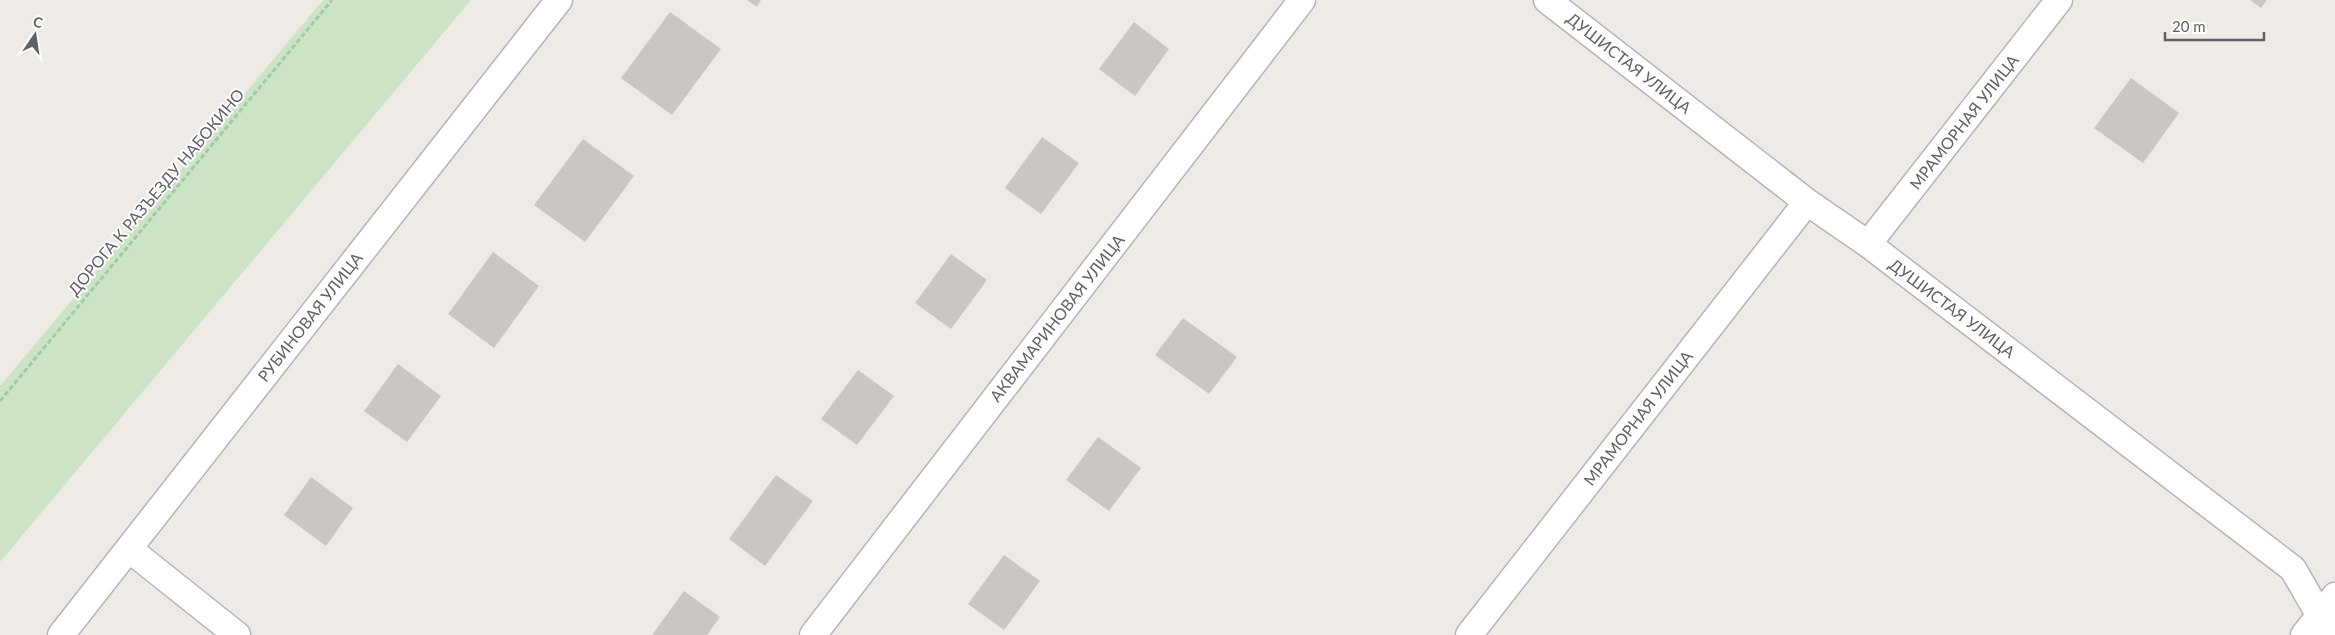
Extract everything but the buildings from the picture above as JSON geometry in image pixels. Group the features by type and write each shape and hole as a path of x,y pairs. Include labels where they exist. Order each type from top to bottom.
{"street":[{"name":"РУБИНОВАЯ УЛИЦА","path":"61,635 559,0"},
{"name":"АКВАМАРИНОВАЯ УЛИЦА","path":"813,635 1302,0"},
{"name":"ДУШИСТАЯ УЛИЦА","path":"1547,0 1807,202 1868,244 2293,568 2323,620"},
{"name":"МРАМОРНАЯ УЛИЦА","path":"1868,244 2059,0"},
{"name":"МРАМОРНАЯ УЛИЦА","path":"1469,635 1807,202"},
{"path":"129,549 237,635"}],"path":[{"name":"ДОРОГА К РАЗЪЕЗДУ НАБОКИНО","path":"0,400 332,0"}],"green space":[{"path":"323,0 471,0 0,562 0,386"}]}
